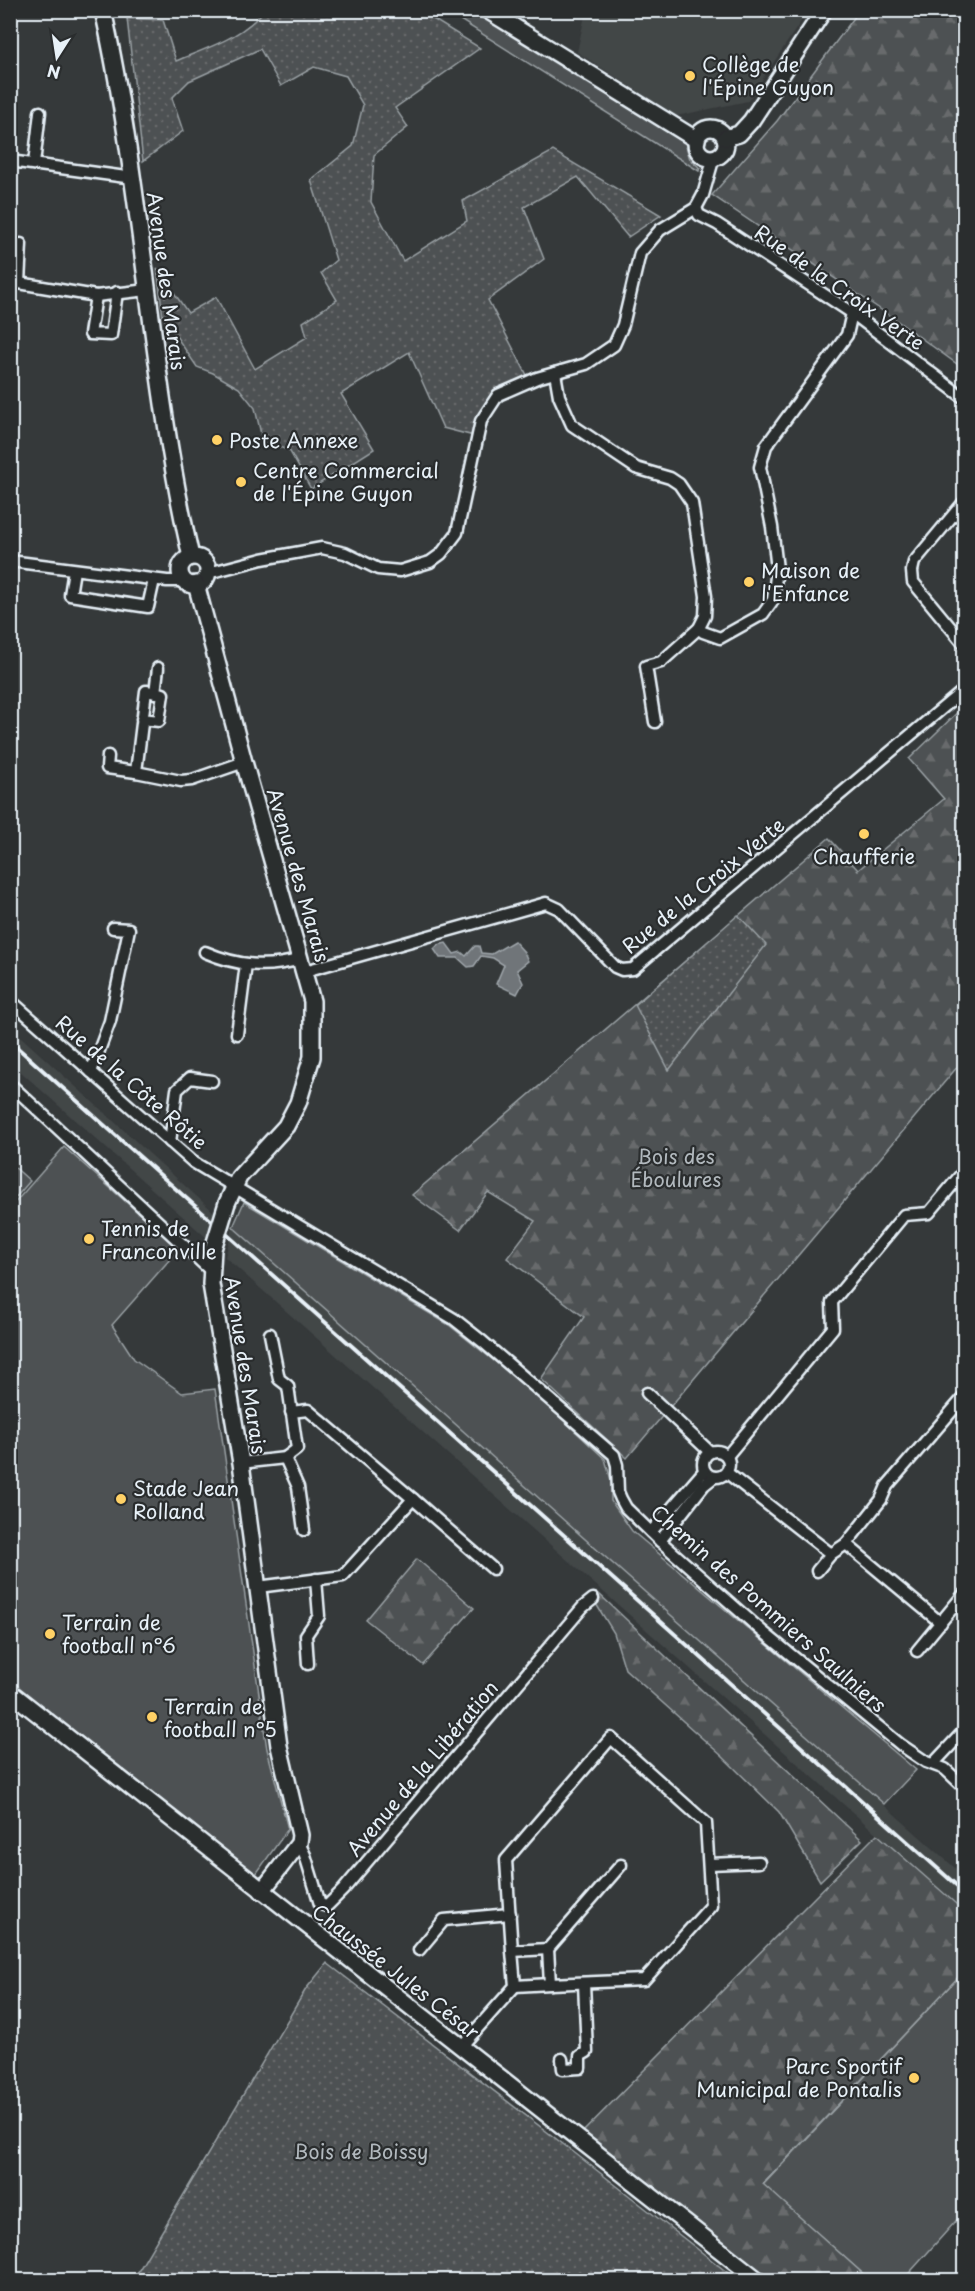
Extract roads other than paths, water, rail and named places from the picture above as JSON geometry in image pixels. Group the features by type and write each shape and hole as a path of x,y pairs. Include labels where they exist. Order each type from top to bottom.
{"street":[{"name":"Avenue des Marais","path":"103,10 123,108 170,454 191,557"},
{"path":"487,10 697,140"},
{"path":"725,138 739,134 751,121 825,10"},
{"path":"34,164 40,112"},
{"path":"713,128 725,138 725,149 720,155 714,157 703,155 697,146 697,140 703,131 713,128"},
{"path":"207,572 317,549 345,553 378,569 400,571 430,562 441,554 457,533 482,421 498,395 537,378 585,364 614,345 623,326 640,254 660,230 696,208 703,195 714,157"},
{"path":"10,161 133,178"},
{"name":"Rue de la Croix Verte","path":"696,208 699,215 717,224 852,313 964,398"},
{"path":"21,244 19,283 96,296 147,290"},
{"path":"96,296 90,334 111,335 117,292"},
{"path":"699,628 703,632 720,638 763,614 773,600 777,569 772,527 759,467 766,446 847,335 852,313"},
{"path":"555,374 559,396 572,425 636,468 670,478 688,495 693,506 706,596 705,616 699,628 661,662 646,666 655,722"},
{"path":"964,502 914,562 912,576 914,582 964,644"},
{"path":"191,557 202,560 207,572 205,578 196,584 188,584 182,578 181,565 191,557"},
{"path":"10,561 154,580 177,581 182,578"},
{"path":"74,570 70,595 148,607 154,580"},
{"name":"Avenue des Marais","path":"196,584 312,1001 314,1032 312,1057 298,1103 286,1126 239,1177 233,1187 213,1249 210,1270 241,1463 278,1741 298,1825 298,1843"},
{"path":"155,693 158,668"},
{"name":"Rue de la Croix Verte","path":"205,952 224,960 263,967 303,965 546,903 559,909 609,963 622,970 633,969 964,690"},
{"path":"136,772 142,719 146,692 163,694 159,721 142,719"},
{"path":"108,756 107,768 181,781 192,780 244,762"},
{"path":"92,1072 110,1021 129,929 113,928"},
{"path":"237,1034 246,964"},
{"name":"Rue de la Côte Rôtie","path":"10,1000 192,1162 233,1187"},
{"path":"170,1142 177,1090 190,1077 212,1081"},
{"path":"10,1084 210,1270"},
{"path":"727,1456 832,1328 832,1302 904,1215 929,1213 964,1171"},
{"name":"Chemin des Pommiers Saulniers","path":"233,1187 454,1319 483,1342 614,1455 617,1466 618,1492 621,1499 626,1508 660,1541 762,1631 901,1745 926,1762 934,1763 945,1769 964,1787"},
{"path":"241,1463 285,1458 297,1449 288,1386 279,1378 270,1334"},
{"path":"647,1393 710,1452 721,1452 727,1456 729,1464 726,1472"},
{"path":"817,1571 831,1554 846,1544 881,1500 887,1486 964,1397"},
{"path":"291,1412 308,1410 493,1569"},
{"path":"709,1474 702,1462 710,1452"},
{"path":"285,1458 298,1487 304,1530"},
{"path":"651,1532 709,1474 726,1472 831,1554"},
{"path":"660,1541 704,1485 709,1474"},
{"path":"258,1587 343,1576 413,1499"},
{"path":"846,1544 940,1623"},
{"path":"308,1664 306,1635 319,1616 316,1579"},
{"path":"917,1651 964,1594"},
{"name":"Avenue de la Libération","path":"298,1843 305,1855 320,1904 327,1906 592,1599"},
{"name":"Chaussée Jules César","path":"10,1692 758,2280"},
{"path":"934,1763 964,1731"},
{"path":"460,2048 515,1986 644,1980 711,1906 706,1823 611,1738 506,1860 515,1986"},
{"path":"262,1891 298,1843"},
{"path":"709,1864 759,1862"},
{"path":"550,1984 548,1949 621,1865"},
{"path":"419,1950 444,1920 510,1914"},
{"path":"512,1951 548,1949"},
{"path":"562,2059 562,2069 580,2068 580,2056 587,2052 584,1983"}],"railway":[{"path":"10,1041 964,1892"}],"place":[{"name":"Collège de l'Épine Guyon","path":"690,76"},
{"name":"Poste Annexe","path":"217,440"},
{"name":"Centre Commercial de l'Épine Guyon","path":"241,482"},
{"name":"Maison de l'Enfance","path":"749,582"},
{"name":"Chaufferie","path":"864,834"},
{"name":"Tennis de Franconville","path":"89,1239"},
{"name":"Stade Jean Rolland","path":"121,1499"},
{"name":"Terrain de football n°6","path":"50,1634"},
{"name":"Terrain de football n°5","path":"152,1717"},
{"name":"Parc Sportif Municipal de Pontalis","path":"914,2078"}],"park label":[{"name":"Bois des Éboulures","path":"676,1168"},
{"name":"Bois de Boissy","path":"361,2151"}]}
